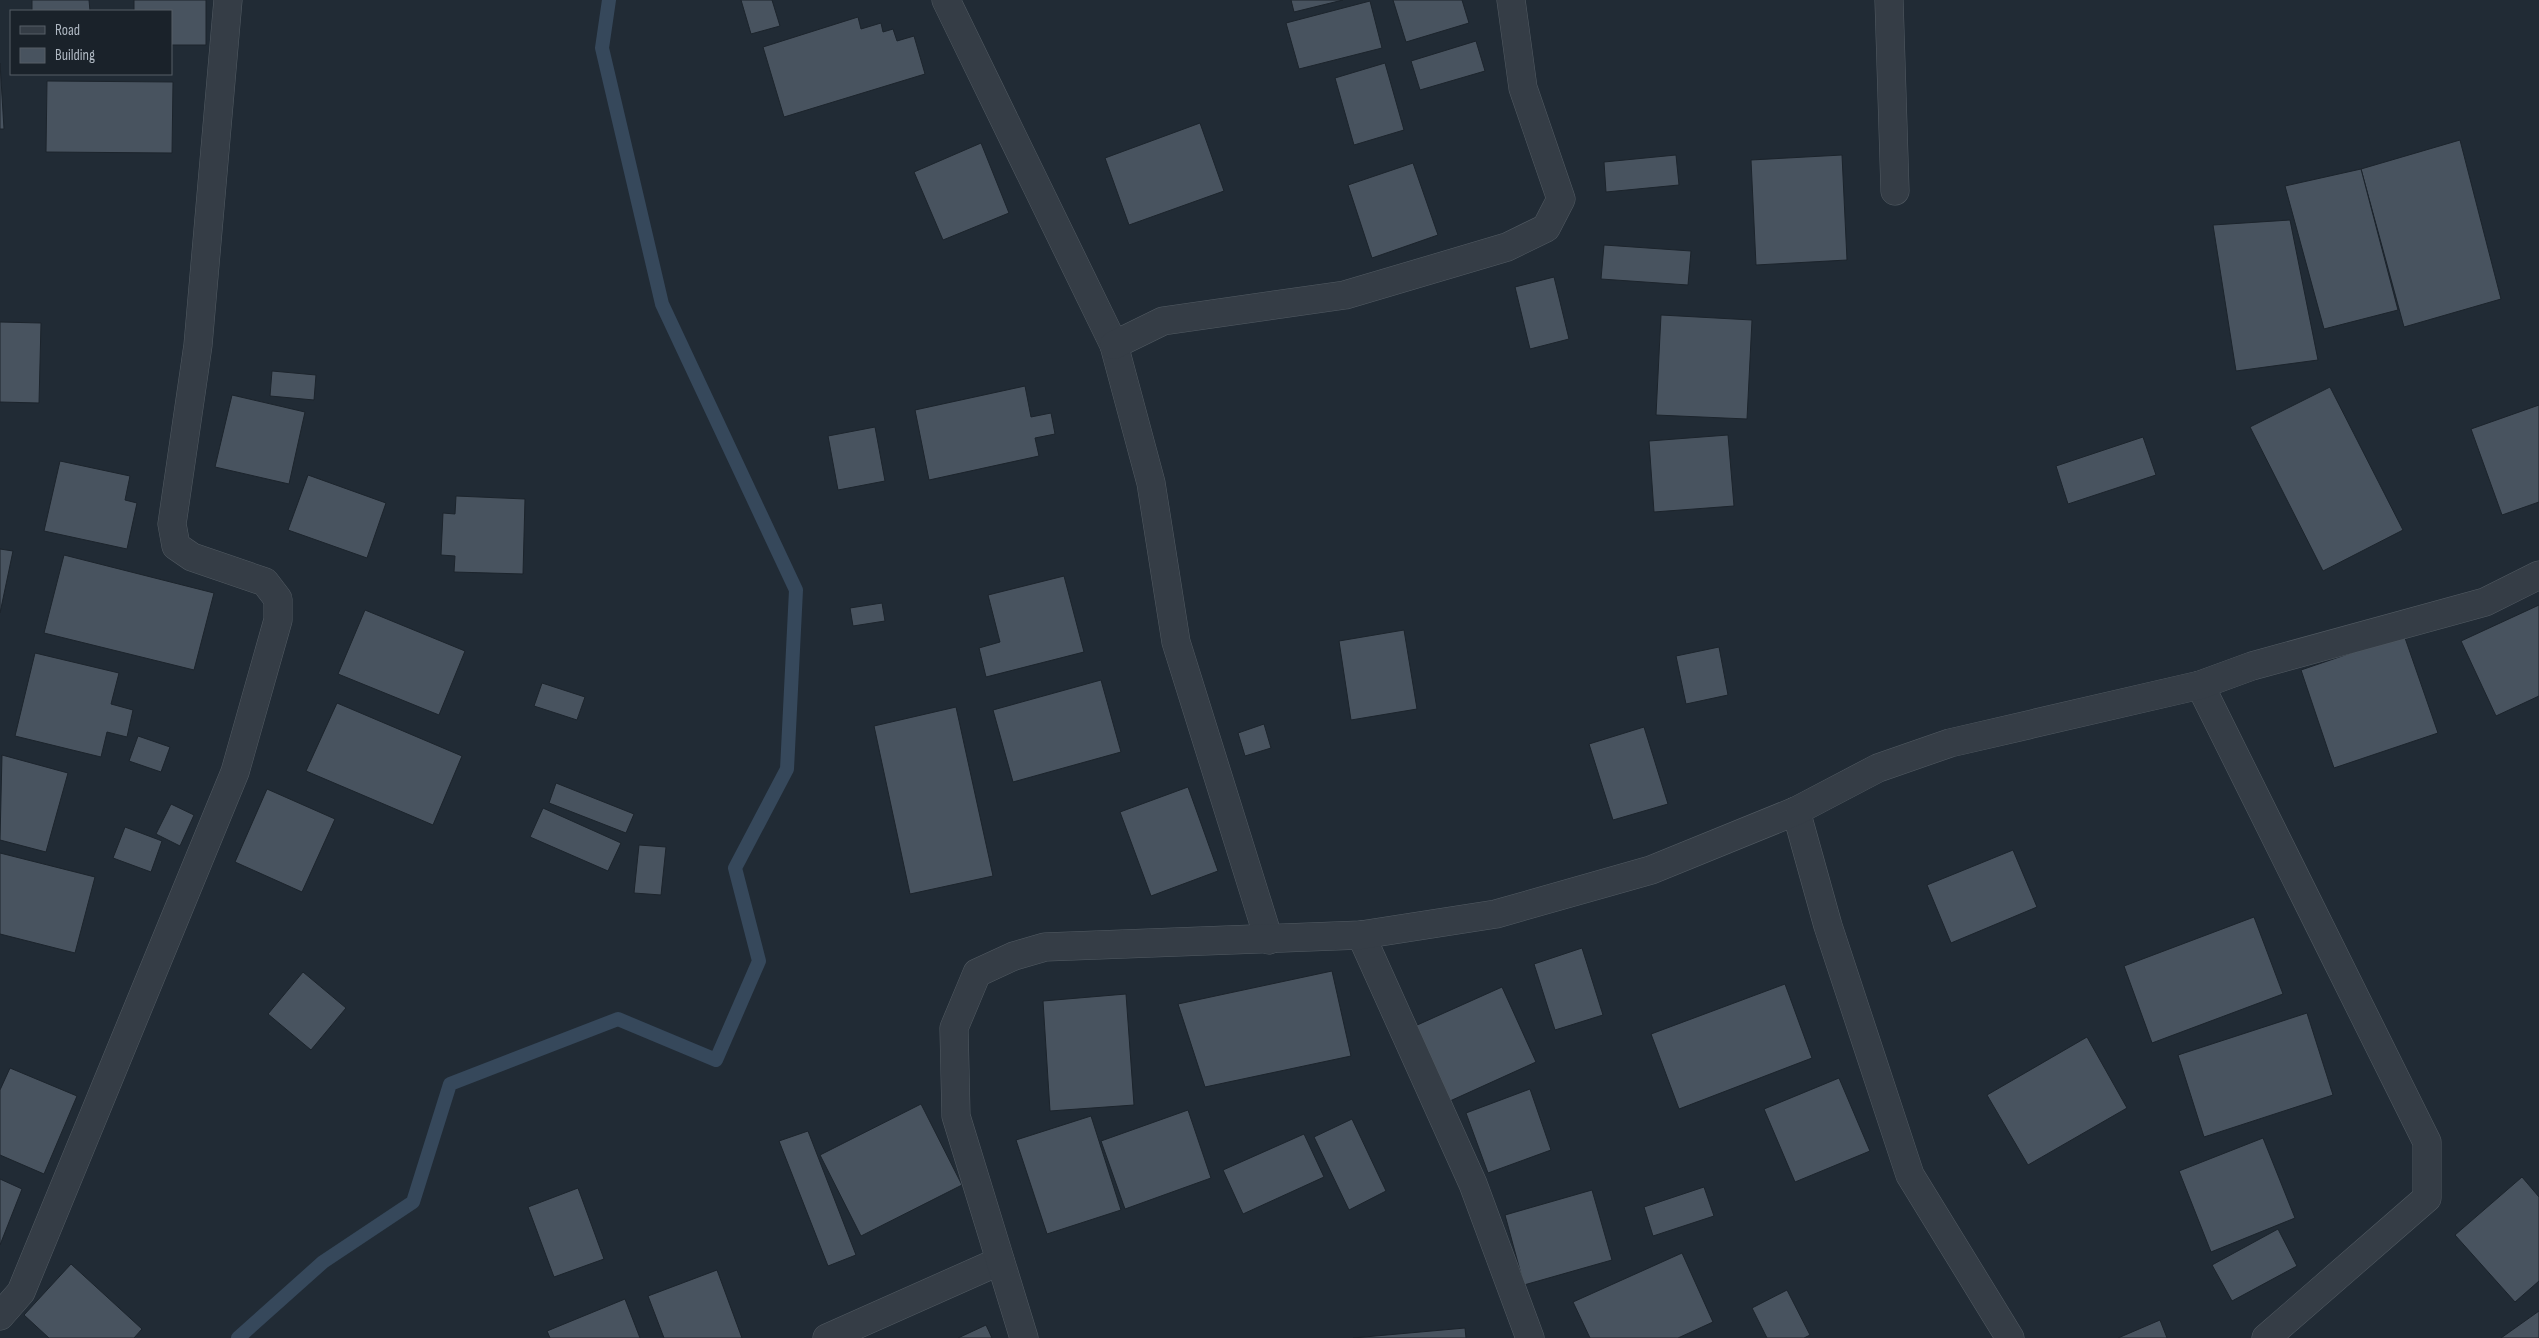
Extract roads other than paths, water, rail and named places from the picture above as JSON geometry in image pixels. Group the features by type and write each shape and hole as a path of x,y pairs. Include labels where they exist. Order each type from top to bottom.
{"street":[{"path":"0,1316 21,1292 235,772 278,620 278,599 266,582 192,557 176,546 172,524 198,345 228,0"},
{"path":"946,0 1114,345 1151,483 1176,642 1269,940"},
{"path":"1114,345 1163,322 1345,295 1507,247 1546,228 1561,198 1523,88 1511,0"},
{"path":"1889,0 1895,191"},
{"path":"1024,1338 956,1116 954,1028 977,973 1014,956 1045,948 1361,935 1496,914 1651,870 1796,811 1878,768 1950,744 2200,685 2252,666 2485,602 2539,575"},
{"path":"2200,685 2427,1142 2427,1198 2266,1338"},
{"path":"1796,811 1828,926 1910,1175 2010,1338"},
{"path":"1361,935 1473,1184 1530,1338"},
{"path":"827,1338 1000,1261"}],"waterway":[{"path":"238,1338 323,1262 413,1202 450,1084 618,1019 716,1060 759,961 735,868 787,769 796,590 662,304 602,48 609,0"}]}
